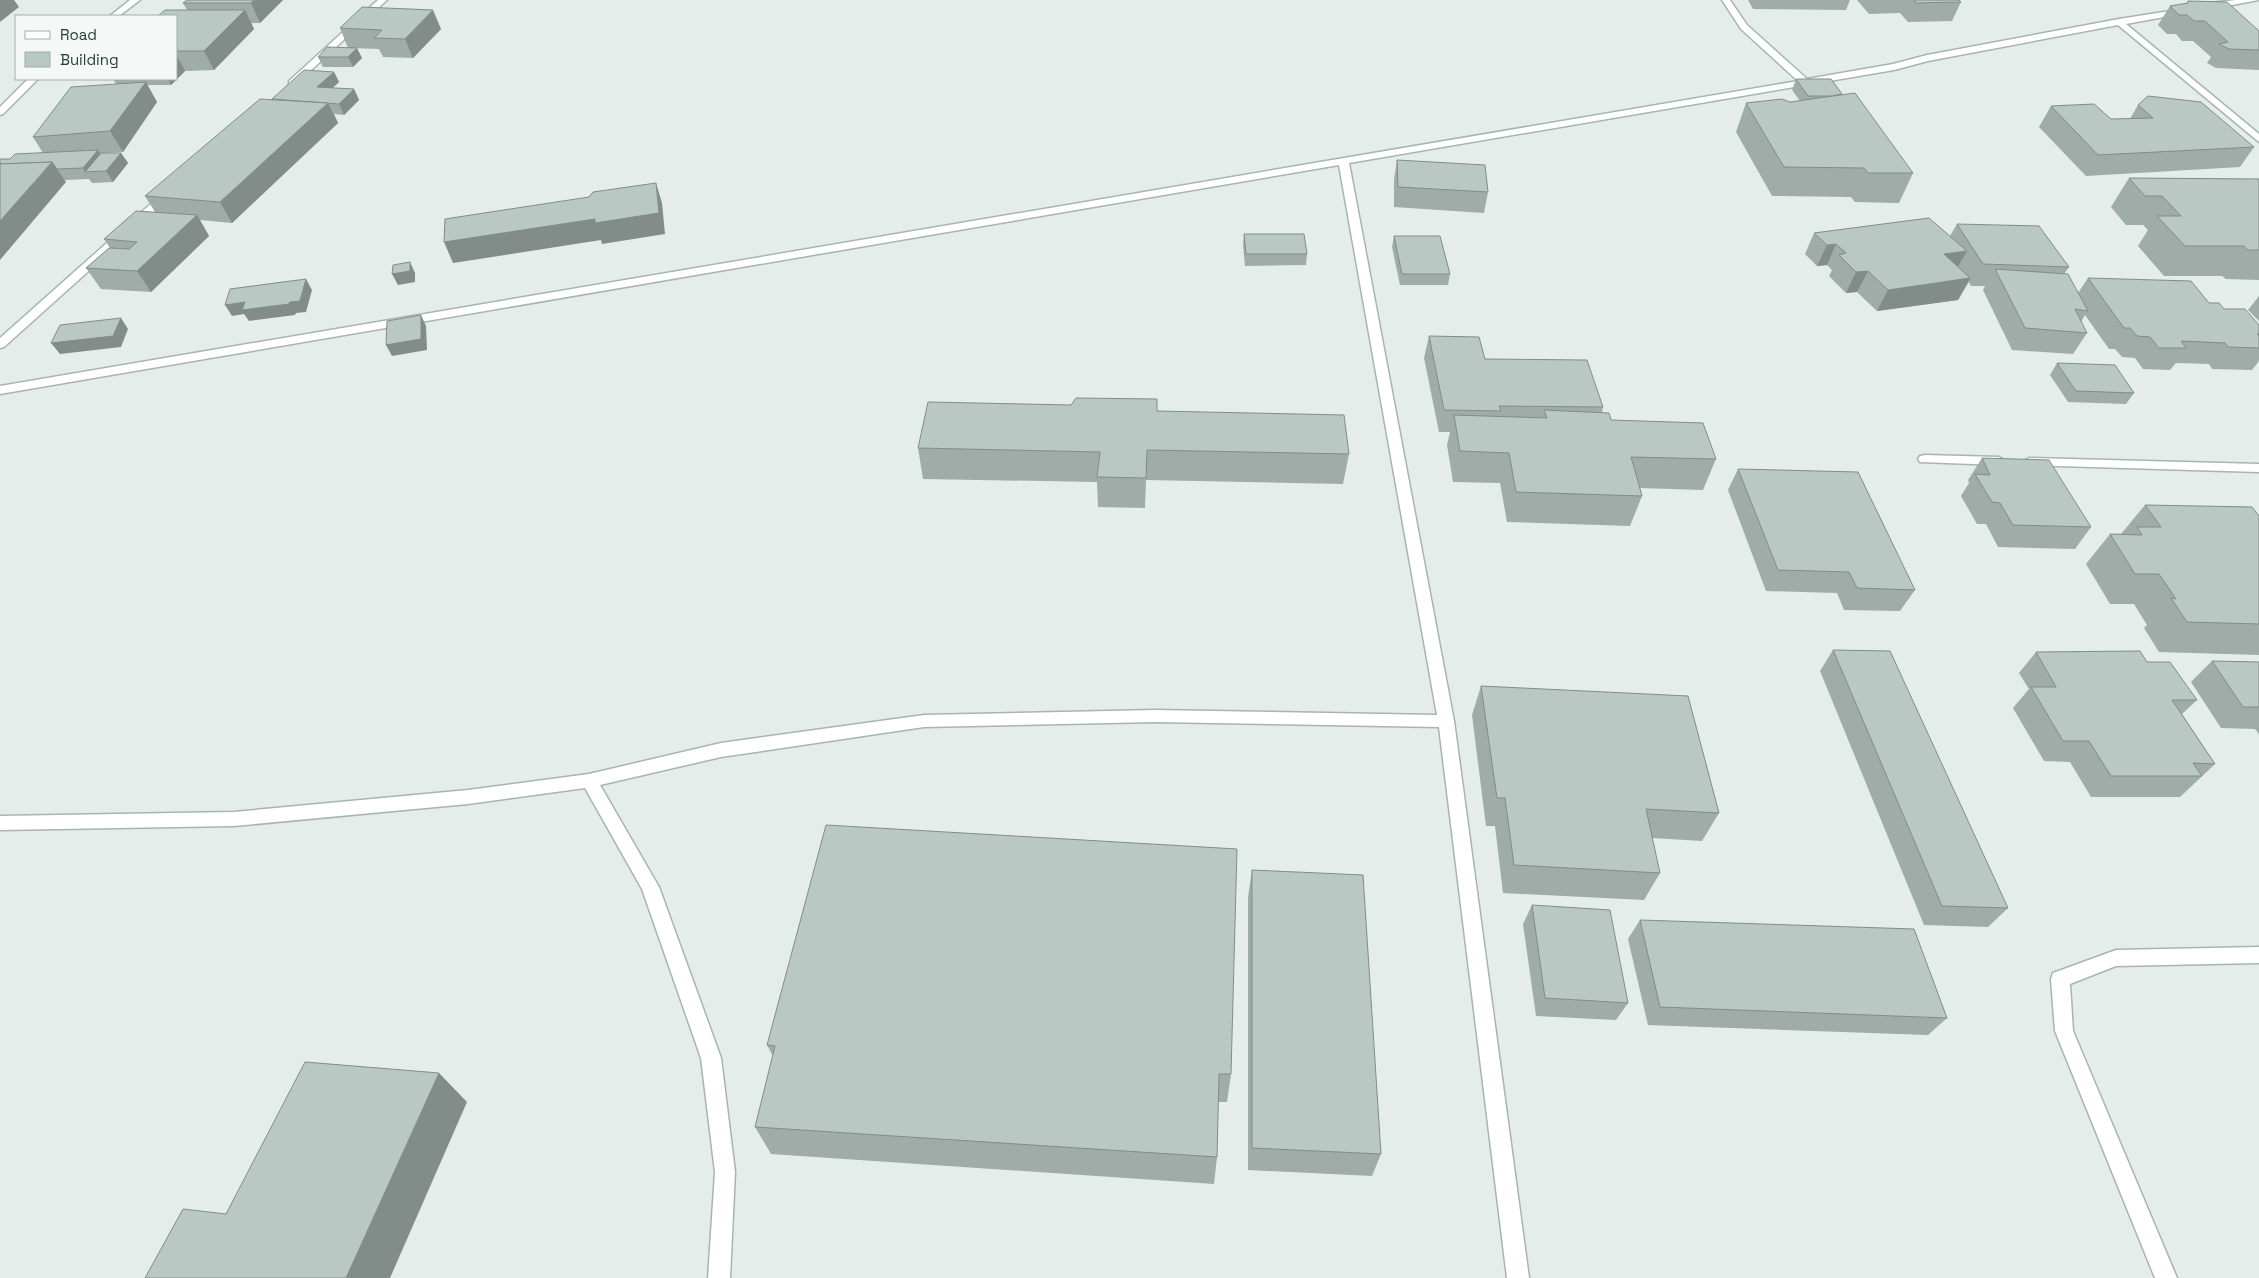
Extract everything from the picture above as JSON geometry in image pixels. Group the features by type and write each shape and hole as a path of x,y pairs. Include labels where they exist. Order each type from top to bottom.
{"street":[{"path":"115,15 136,0"},
{"path":"287,88 383,0"},
{"path":"1726,0 1744,27 1804,81"},
{"path":"0,390 1894,67 1927,58 2119,22 2255,0"},
{"path":"2119,22 2259,139"},
{"path":"0,112 32,80"},
{"path":"1343,160 1446,721 1518,1278"},
{"path":"0,344 176,187"},
{"path":"1925,459 2259,468"},
{"path":"0,823 234,820 468,797 589,781 721,750 924,722 1156,716 1446,721"},
{"path":"589,781 650,887 711,1058 725,1172 719,1278"},
{"path":"2166,1278 2064,1031 2060,980 2116,958 2259,955"}],"building":[{"path":"187,0 254,0 251,3 183,3"},
{"path":"1914,0 1959,0 1961,2 1916,3"},
{"path":"2188,1 2227,2 2259,31 2259,50 2229,49 2219,44 2228,42 2205,21 2194,21 2187,15 2179,15 2170,6 2188,3"},
{"path":"362,7 433,10 405,39 374,38 382,30 340,28"},
{"path":"165,10 245,10 204,51 178,51 178,15 159,15"},
{"path":"327,47 357,48 348,57 318,57"},
{"path":"304,70 334,72 317,87 354,89 339,104 272,99"},
{"path":"1796,79 1831,79 1842,94 1808,96"},
{"path":"146,82 110,131 33,137 71,87"},
{"path":"1855,93 1913,173 1868,173 1864,168 1784,167 1746,103 1782,99 1790,102"},
{"path":"2148,96 2201,102 2254,147 2098,155 2051,106 2094,104 2111,119 2153,118 2138,105"},
{"path":"260,99 328,103 220,202 145,196"},
{"path":"98,150 83,168 57,169 52,162 0,164 0,159 10,159 15,154"},
{"path":"101,153 121,153 106,171 85,172"},
{"path":"1397,160 1485,165 1488,192 1398,187"},
{"path":"52,162 0,221 0,164"},
{"path":"2129,178 2259,179 2259,250 2247,250 2244,246 2185,246 2157,216 2181,216 2162,196 2145,196"},
{"path":"656,183 659,213 595,223 595,219 444,242 445,219 589,197 593,192"},
{"path":"136,211 197,215 137,271 86,268 109,248 129,249 137,242 104,239"},
{"path":"1929,218 1967,251 1944,254 1970,278 1888,290 1868,271 1856,272 1839,255 1846,253 1836,244 1827,245 1814,233"},
{"path":"1957,224 2039,226 2069,267 1983,264"},
{"path":"1244,234 1304,234 1307,254 1246,254"},
{"path":"1394,236 1440,236 1450,274 1402,274"},
{"path":"410,262 410,271 392,274 393,265"},
{"path":"1995,269 2068,274 2088,311 2075,309 2087,333 2025,328"},
{"path":"2088,278 2191,281 2209,303 2219,303 2224,309 2245,309 2259,325 2259,334 2257,334 2259,336 2259,348 2228,347 2225,343 2181,341 2186,348 2159,348 2150,337 2137,336 2130,328 2124,328"},
{"path":"306,279 300,301 242,310 245,302 225,305 230,289"},
{"path":"421,315 421,339 386,345 387,321"},
{"path":"121,318 113,336 51,343 60,325"},
{"path":"1429,336 1479,337 1485,359 1587,360 1603,407 1499,406 1501,411 1444,410"},
{"path":"2057,363 2115,365 2134,393 2076,391"},
{"path":"1076,398 1157,399 1157,411 1344,415 1349,454 1147,450 1146,478 1097,477 1100,452 918,448 928,402 1071,405"},
{"path":"1544,410 1609,413 1611,420 1703,423 1716,459 1631,457 1642,496 1516,492 1509,453 1460,451 1454,415 1547,418"},
{"path":"1982,458 2049,460 2091,527 2013,525 2000,503 1992,502 1975,474 1990,475"},
{"path":"1738,469 1858,472 1915,590 1857,588 1849,572 1778,570"},
{"path":"2145,505 2252,507 2259,516 2259,624 2187,622 2171,598 2176,599 2159,574 2135,574 2110,534 2142,535 2137,527 2161,527"},
{"path":"1833,650 1890,651 2008,908 1942,906"},
{"path":"2140,651 2147,662 2170,662 2197,700 2172,700 2215,764 2193,763 2202,776 2111,776 2089,741 2063,741 2031,687 2056,687 2036,652"},
{"path":"2212,661 2259,662 2259,707 2243,707"},
{"path":"1481,686 1688,696 1719,813 1646,809 1660,873 1514,865 1505,798 1497,798"},
{"path":"826,825 1237,849 1231,1074 1219,1074 1217,1157 755,1127 775,1046 767,1045"},
{"path":"1252,870 1363,875 1381,1154 1252,1148"},
{"path":"1532,905 1610,910 1628,1003 1545,998"},
{"path":"1640,920 1914,929 1947,1018 1660,1007"},
{"path":"305,1062 439,1073 346,1278 145,1278 183,1209 226,1214"}]}
